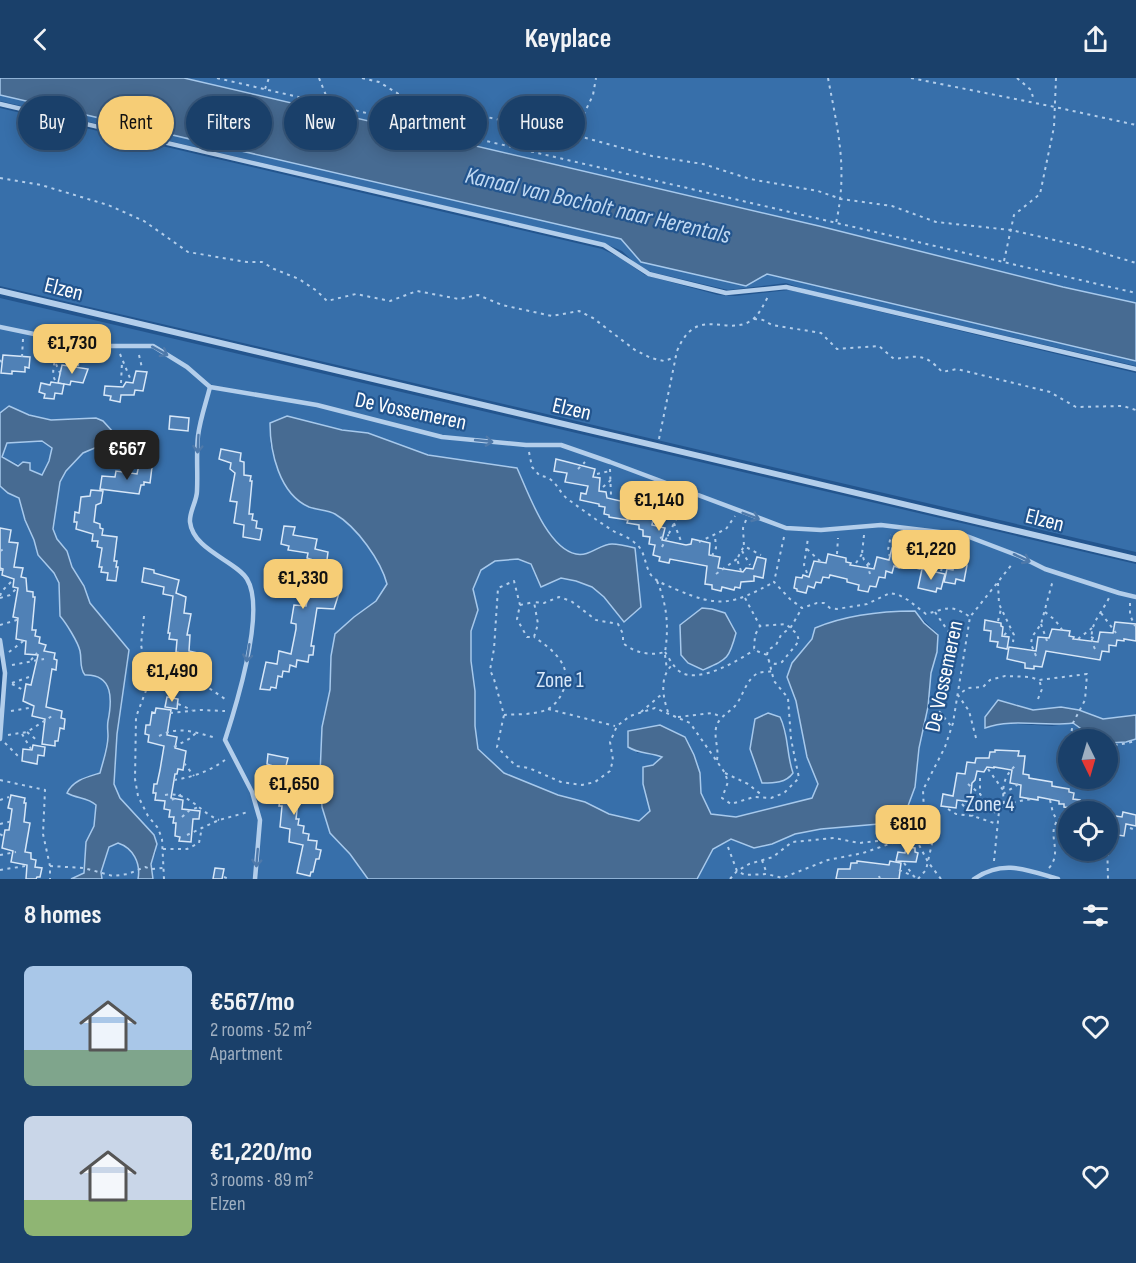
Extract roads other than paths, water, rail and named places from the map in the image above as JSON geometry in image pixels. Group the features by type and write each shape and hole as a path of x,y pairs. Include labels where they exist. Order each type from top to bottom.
{"street":[{"name":"Elzen","path":"0,291 1136,559"}],"lane":[{"path":"0,104 604,245 649,274 726,293 786,287 1136,369"},
{"path":"0,327 92,346 153,346 187,367 210,387 198,435 197,494 190,522 196,538 212,553 246,577 252,590 253,609 249,649 243,680 225,740 252,792 260,820 255,879"},
{"name":"De Vossemeren","path":"210,387 317,405 442,437 561,446 786,528 838,529 892,526 964,535 1019,556 1045,569 1133,596"},
{"path":"0,640 5,686 0,738"},
{"path":"974,879 995,868 1024,869 1058,879"}],"water":[{"path":"0,78 184,78 261,96 186,96 186,138 174,135 174,96 98,96 98,118 86,115 86,96 18,96 18,99 0,95"},
{"name":"Kanaal van Bocholt naar Herentals","path":"272,99 284,101 284,150 357,150 357,118 369,121 369,150 487,149 819,226 1136,303 1136,361 767,274 746,286 641,262 621,239 237,150 272,150"},
{"path":"9,406 29,415 51,420 96,418 103,421 113,432 109,442 83,453 66,471 60,482 53,529 57,539 67,551 72,567 84,586 90,603 129,650 117,734 114,784 120,798 154,835 157,844 151,864 153,879 138,879 139,873 135,857 128,848 118,843 109,847 101,872 102,879 71,879 84,873 86,842 94,826 96,805 67,793 77,782 100,773 108,736 109,690 101,679 85,675 83,672 79,647 60,616 59,583 54,573 38,555 19,498 0,486 0,413","holes":["42,441 52,448 42,475 30,470 30,463 23,462 18,466 2,457 7,443"]},
{"path":"287,416 342,430 368,433 428,455 517,468 547,530 566,550 581,554 612,544 635,548 641,607 624,622 604,597 592,587 561,578 541,587 531,564 518,559 495,561 481,570 473,589 478,610 471,631 471,661 478,749 504,773 558,795 585,802 609,814 639,821 650,811 643,784 643,767 653,765 662,757 628,747 628,731 660,725 685,737 694,755 700,773 701,793 711,814 736,817 812,798 818,784 807,757 796,701 787,677 792,663 812,639 815,628 864,615 915,611 924,623 938,635 937,652 931,673 915,787 902,822 821,829 795,834 772,844 754,848 731,839 713,849 697,879 368,879 350,854 330,833 322,807 320,774 322,727 330,690 331,656 335,634 376,601 387,584 374,555 352,527 335,514 309,507 299,501 283,482 274,458 270,423"},
{"path":"702,608 725,613 736,633 726,657 703,670 688,663 681,655 680,625"},
{"path":"998,700 1033,710 1061,707 1079,710 1103,719 1136,715 1136,739 1118,742 1118,729 1081,729 1073,723 1018,723 985,728 985,717"},
{"path":"768,713 780,717 783,724 793,773 783,781 762,783 750,749 755,719"}],"park label":[{"name":"Zone 1","path":"560,679"},
{"name":"Zone 4","path":"990,803"}]}
